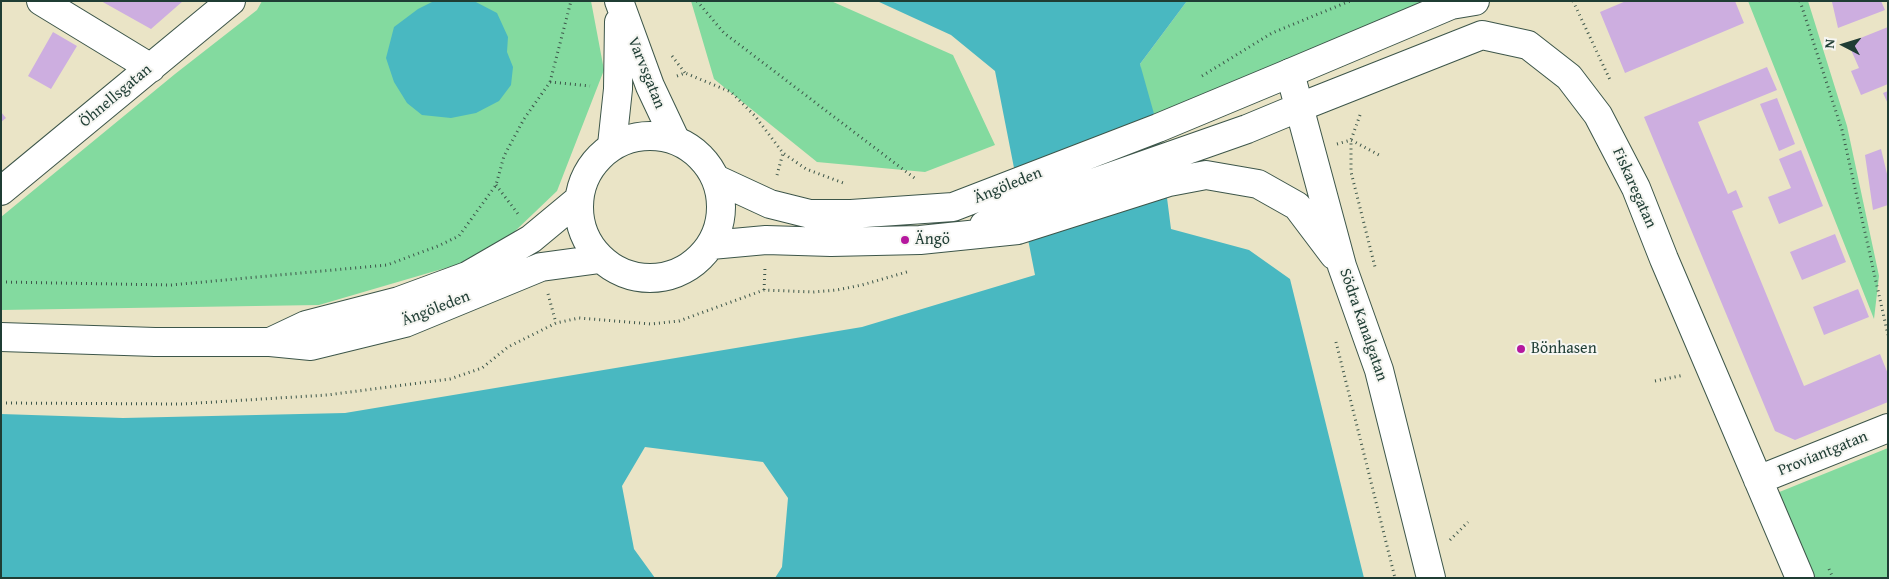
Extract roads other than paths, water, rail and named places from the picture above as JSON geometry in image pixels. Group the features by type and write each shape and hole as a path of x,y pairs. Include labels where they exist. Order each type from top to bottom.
{"street":[{"path":"41,1 151,68"},
{"name":"Öhnellsgatan","path":"1,192 231,1"},
{"name":"Ängöleden","path":"711,245 766,240 831,242 920,240 962,234 1013,209 1158,128 1451,5 1475,1"},
{"name":"Varvsgatan","path":"619,3 650,86 675,139"},
{"name":"Varvsgatan","path":"612,145 618,89 619,3"},
{"name":"Fiskaregatan","path":"1300,107 1482,35 1528,45 1569,77 1598,114 1636,188 1664,259 1800,578"},
{"name":"Södra Kanalgatan","path":"1290,73 1342,266 1379,370 1431,578"},
{"name":"Ängöleden","path":"716,179 770,204 810,214 851,214 953,208 1013,209 1169,169 1247,129 1300,107"},
{"path":"643,135 675,139 701,156 716,179 721,213 711,245 688,268 658,279 627,276 600,259 582,232 578,200 586,173 612,145 643,135"},
{"name":"Ängöleden","path":"1169,169 1258,184 1297,206 1342,266"},
{"name":"Ängöleden","path":"270,342 306,325 399,301 467,276 531,239 578,200"},
{"name":"Ängöleden","path":"1,337 155,342 270,342 311,346 395,325 541,267 600,259"},
{"name":"Proviantgatan","path":"1758,480 1888,428"}],"water":[{"path":"434,1 474,1 497,13 508,37 507,52 513,67 511,85 499,101 476,113 451,118 422,115 407,103 394,82 386,58 394,27 418,9"},
{"path":"877,1 1187,1 1140,64 1158,128 1171,229 1249,250 1290,279 1364,578 775,578 782,567 788,498 763,462 645,447 622,486 634,549 655,578 1,578 1,414 123,418 345,413 862,327 1035,275 995,71 951,35"}],"place":[{"name":"Ängö","path":"905,240"},
{"name":"Bönhasen","path":"1521,349"}]}
